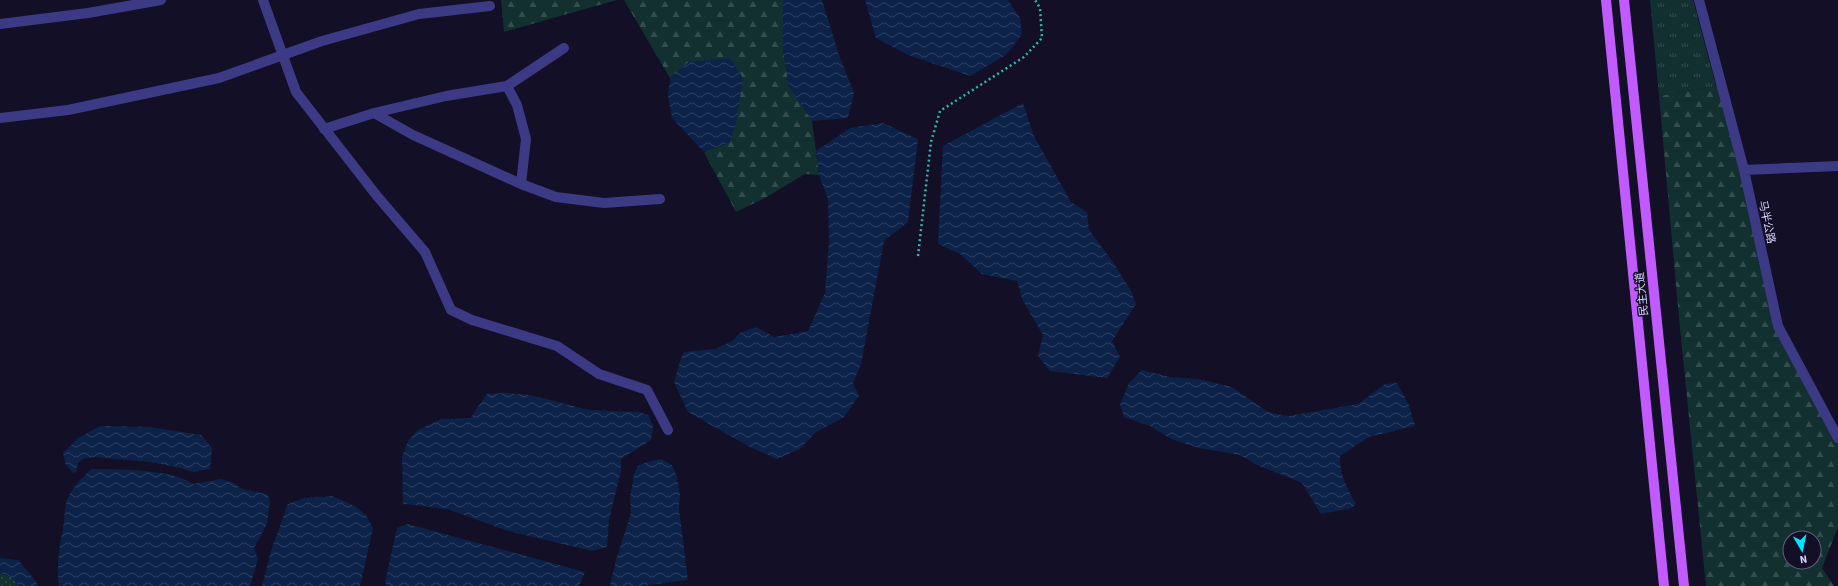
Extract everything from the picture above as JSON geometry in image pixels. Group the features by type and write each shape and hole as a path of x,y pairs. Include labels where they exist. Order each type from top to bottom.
{"main road":[{"name":"民主大道","path":"1606,0 1664,586"},
{"name":"民主大道","path":"1624,0 1684,586"}],"street":[{"path":"0,24 88,13 161,0"},
{"path":"263,0 296,92 376,196 425,252 451,310 472,320 557,346 599,374 647,390 668,430"},
{"name":"马半公路","path":"1699,0 1744,170 1778,326 1838,438"},
{"path":"0,118 68,110 219,78 322,41 419,14 490,6"},
{"path":"324,129 374,113 446,96 507,86 564,48"},
{"path":"507,86 517,105 526,139 521,184"},
{"path":"374,113 413,135 521,184 556,197 604,203 660,199"},
{"path":"1744,170 1838,166"}],"path":[{"path":"918,256 931,142 940,111 1024,57 1042,38 1040,8 1035,0"}],"green space":[{"path":"501,0 617,0 504,32"},
{"path":"624,0 783,0 783,49 789,86 812,121 819,175 805,174 765,198 736,212 704,152 730,142 689,62 670,78"},
{"path":"1650,0 1693,0 1716,86 1659,96"},
{"path":"1721,85 1778,326 1838,438 1838,527 1822,568 1834,586 1706,586 1679,318 1659,96"},
{"path":"0,573 11,577 19,586 0,586"}],"water":[{"path":"783,0 822,0 839,55 854,93 848,118 812,121 789,87 783,49"},
{"path":"865,0 1008,0 1020,18 1022,34 1006,55 970,76 908,55 876,38"},
{"path":"730,58 743,78 737,119 730,142 704,152 672,118 668,95 670,78 689,62"},
{"path":"1023,103 1034,136 1071,202 1087,212 1089,230 1113,262 1131,291 1136,304 1112,341 1120,357 1107,378 1050,371 1038,356 1043,335 1023,301 1017,281 982,274 960,254 938,244 943,146"},
{"path":"883,123 918,139 908,222 884,241 861,364 853,383 859,396 843,418 816,432 800,449 777,459 750,447 688,412 674,382 681,358 684,352 715,349 732,341 740,333 756,327 775,337 808,331 825,293 829,242 828,199 819,175 816,151 850,128"},
{"path":"1142,370 1170,377 1198,379 1232,387 1268,412 1288,416 1358,404 1385,384 1397,383 1409,405 1415,426 1369,437 1340,456 1342,475 1356,504 1352,508 1321,514 1302,483 1259,466 1240,455 1199,448 1171,439 1150,426 1124,417 1120,405 1129,383"},
{"path":"506,393 530,395 589,410 639,412 648,415 653,426 651,440 621,459 621,471 609,520 607,547 592,551 508,531 447,509 406,504 403,505 402,457 408,441 418,430 441,419 471,418 487,394"},
{"path":"100,426 149,427 201,435 212,448 210,469 193,472 177,467 149,462 94,457 83,459 78,463 76,472 73,473 66,465 63,453 78,438"},
{"path":"661,459 672,465 677,477 680,495 679,509 688,580 641,586 610,586 616,560 631,513 630,498 634,474 638,466 650,461"},
{"path":"91,469 129,470 159,473 172,475 193,484 221,479 234,483 242,489 267,494 270,500 267,524 254,548 258,559 250,586 59,586 58,561 65,506 73,489"},
{"path":"332,496 355,506 366,515 373,528 360,586 262,586 271,551 288,504 304,498"},
{"path":"408,524 585,572 579,586 387,586 385,582 397,528"},
{"path":"0,558 18,560 35,580 38,586 19,586 11,577 0,573"}]}
